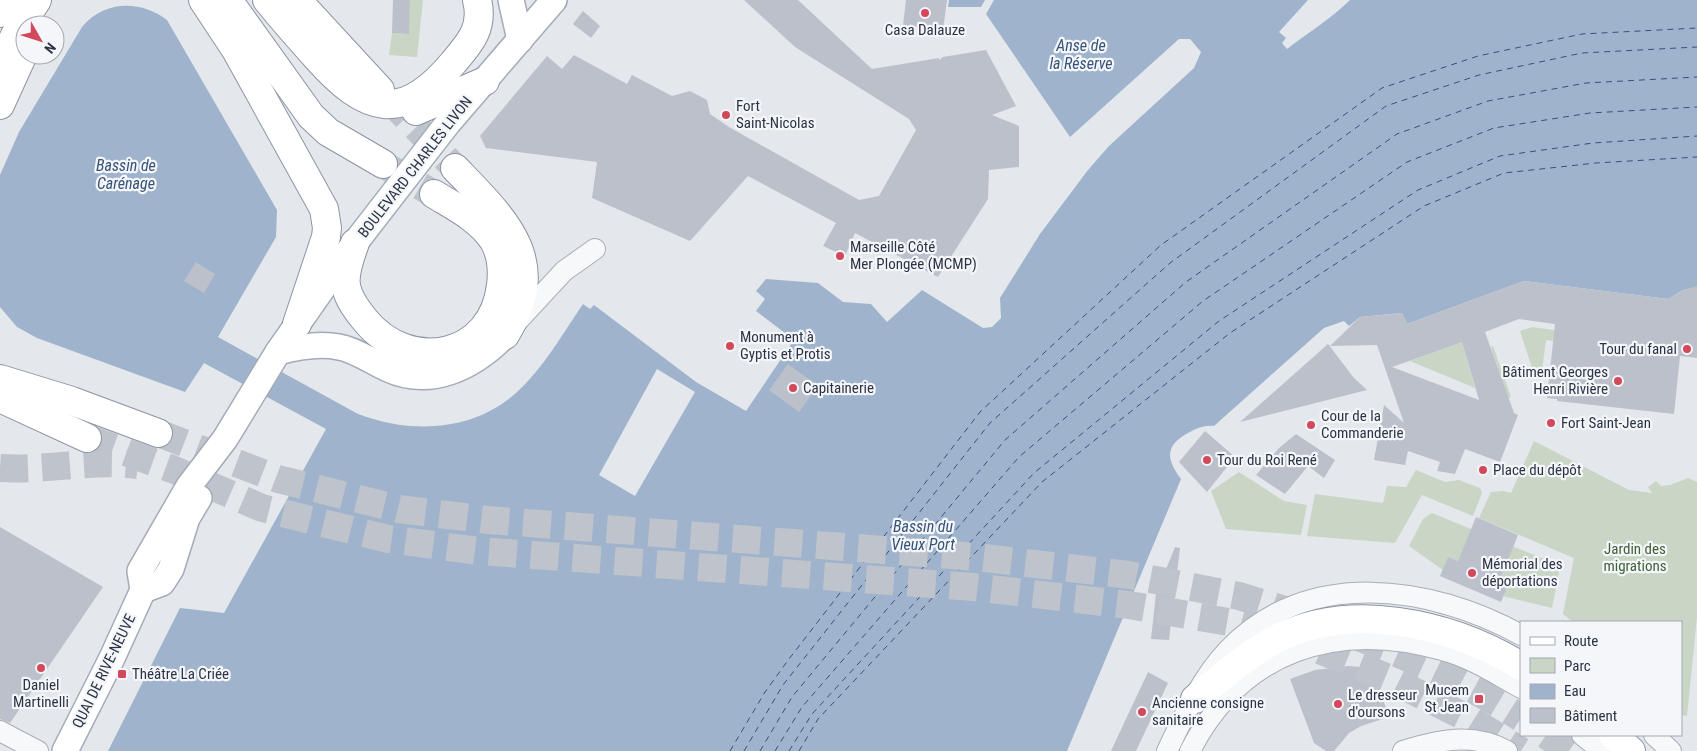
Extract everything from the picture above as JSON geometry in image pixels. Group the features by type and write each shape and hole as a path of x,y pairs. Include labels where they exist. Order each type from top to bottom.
{"highway":[{"path":"0,13 8,0"},
{"path":"0,40 19,0"},
{"path":"0,66 18,29 36,0"},
{"path":"42,15 51,0"},
{"path":"203,0 236,50 316,193 326,218 327,228 322,251 288,342"},
{"path":"215,0 236,50"},
{"path":"228,0 311,116 328,132 383,164"},
{"path":"267,0 290,11 380,90"},
{"path":"290,11 348,90 370,101 396,104 417,98 437,82 470,43 479,24 480,12 477,0"},
{"path":"290,11 310,62 333,90 350,104 372,114 403,116 485,80"},
{"path":"0,105 18,65"},
{"path":"455,168 510,228 519,250 523,267 521,306 505,335"},
{"path":"354,244 346,271 344,287 354,305 374,331 388,342 414,352 447,352 466,342 482,329 493,313 500,293 501,261 494,241 480,224 434,194"},
{"path":"0,366 72,401"},
{"path":"0,379 72,401 158,433"},
{"path":"0,398 87,438"},
{"path":"1195,699 1228,671 1272,641 1313,626 1333,622 1371,620 1409,623 1477,644 1520,666"},
{"path":"1614,736 1632,751"}],"main road":[{"path":"511,0 520,40"},
{"name":"BOULEVARD CHARLES LIVON","path":"288,342 354,244 448,123 520,40 544,4"},
{"path":"288,342 340,347 394,372 424,376 456,371 474,362 505,335"},
{"name":"QUAI DE RIVE-NEUVE","path":"65,751 112,658 143,590 162,583 171,569 187,518 201,494 225,439 288,342"}],"street":[{"path":"505,335 564,271 595,249"},
{"path":"523,267 536,278 545,278 564,271"},
{"path":"1168,751 1184,716 1214,666 1240,638 1280,613 1321,596 1364,592 1412,596 1472,612 1520,635"},
{"path":"1190,751 1204,727 1228,694 1259,669 1286,654 1333,642 1373,639 1442,650 1477,664 1520,687"},
{"path":"0,731 38,751"},
{"path":"1583,736 1602,751"},
{"path":"1655,736 1671,751"},
{"path":"1403,751 1438,741 1470,739 1486,742 1507,751"}],"green space":[{"path":"410,0 423,0 417,57 389,55 392,33 408,34"},
{"path":"1532,327 1674,347 1673,356 1546,340 1542,370 1533,371 1520,331"},
{"path":"1462,342 1475,388 1410,361"},
{"path":"1493,346 1511,397 1508,398 1491,347"},
{"name":"Jardin des migrations","path":"1534,441 1629,490 1652,493 1648,487 1656,481 1661,486 1670,485 1688,478 1697,482 1697,617 1687,716 1682,715 1682,621 1572,621 1563,614 1574,558 1479,518 1491,492 1503,491 1511,493"},
{"path":"1416,470 1445,482 1459,480 1480,488 1482,493 1473,516 1422,495 1395,543 1307,536 1315,494 1383,503 1387,486 1406,487"},
{"path":"1239,472 1284,501 1307,505 1301,535 1226,529 1211,491"},
{"path":"1432,513 1556,564 1559,573 1552,608 1503,596 1509,583 1500,579 1509,557 1467,540 1458,561 1448,557 1443,570 1409,546 1423,519"}],"water":[{"path":"949,0 985,0 981,7 948,7"},
{"path":"994,0 1308,0 1279,32 1286,38 1282,43 1287,49 1350,0 1697,0 1697,287 1683,290 1668,299 1524,281 1407,324 1402,313 1360,317 1349,326 1344,321 1324,328 1214,426 1198,428 1175,442 1170,458 1181,479 1067,751 108,751 180,608 224,613 326,429 204,363 185,392 37,338 17,327 0,307 0,175 19,132 59,65 65,65 65,55 82,27 91,18 112,8 134,6 157,13 167,20 277,210 276,237 218,337 358,414 399,425 440,426 480,416 499,406 516,393 544,362 583,304 590,309 594,305 696,382 746,411 794,340 756,311 765,299 756,291 766,279 818,283 843,302 871,304 887,322 922,290 983,328 992,327 1001,318 1000,298 1040,234 1088,170 1109,146 1194,68 1201,52 1190,39 1179,39 1070,137 986,14"}],"pier":[{"path":"657,369 695,392 635,496 599,475"}],"building":[{"path":"393,0 410,0 409,34 392,33"},
{"path":"744,0 798,0 872,69 939,58 939,60 943,57 986,50 1016,106 992,115 1019,126 1019,167 989,170 988,199 938,277 855,233 845,256 823,246 836,223 748,176 690,241 592,198 597,162 486,148 480,136 547,56 562,69 574,55 627,84 632,75 672,96 690,91 707,100 710,114 729,127 859,200 879,196 916,130 909,119 795,47"},
{"name":"Casa Dalauze","path":"906,0 947,0 943,30 903,25"},
{"path":"583,11 600,26 591,38 573,24"},
{"path":"196,262 215,274 204,293 184,281"},
{"path":"1524,281 1668,299 1683,290 1697,286 1697,358 1680,356 1674,414 1557,401 1557,399 1547,398 1555,324 1519,319 1485,332 1514,413 1518,415 1500,462 1465,449 1455,474 1437,471 1440,462 1408,451 1405,465 1374,460 1384,405 1404,423 1377,345 1330,346 1360,317 1402,313 1407,324","holes":["1462,342 1479,400 1392,367"]},
{"path":"1328,344 1354,378 1367,390 1240,422"},
{"name":"Capitainerie","path":"788,364 818,386 799,412 769,390"},
{"name":"Tour du Roi René","path":"1205,431 1235,457 1207,492 1179,462"},
{"path":"1296,434 1335,460 1324,478 1308,466 1285,494 1256,475 1279,448"},
{"name":"Mémorial des déportations","path":"1476,517 1518,535 1500,579 1509,583 1501,602 1440,576 1448,557 1458,561"},
{"path":"0,527 103,587 10,723 0,719"},
{"path":"1175,547 1180,548 1169,640 1151,639 1156,594"},
{"path":"1349,666 1372,668 1389,717 1361,726 1349,733 1334,751 1326,751 1314,743 1290,679 1315,670"},
{"name":"Ancienne consigne sanitaire","path":"1148,672 1168,683 1136,751 1111,751"}],"ferry route":[{"path":"730,751 765,692 789,659 980,412 1161,245 1382,88 1478,56 1582,34 1697,28"},
{"path":"744,751 783,685 990,423 1170,263 1386,106 1479,75 1582,53 1697,47"},
{"path":"760,751 792,697 1005,440 1186,282 1397,134 1488,101 1586,83 1697,77"},
{"path":"775,751 802,707 1019,457 1203,301 1407,162 1494,128 1590,113 1697,107"},
{"path":"789,751 812,714 1034,473 1219,321 1418,190 1500,156 1593,143 1697,136"},
{"path":"799,751 818,719 1042,482 1230,333 1424,206 1504,173 1596,163 1697,157"}],"tunnel":[{"path":"387,97 455,168"},
{"path":"384,165 434,194"},
{"path":"158,433 278,479 399,509 488,520 976,557 1129,575 1239,596 1308,617"},
{"path":"87,438 172,469 262,508 388,539 479,551 973,587 1129,605 1229,622 1290,638 1386,677 1471,720 1521,751"},
{"path":"0,468 34,468 104,463 138,465"},
{"path":"1359,637 1442,674 1520,717"},
{"path":"1548,736 1570,751"}],"place":[{"name":"Casa Dalauze","path":"925,13"},
{"name":"Fort Saint-Nicolas","path":"726,115"},
{"name":"Marseille Côté Mer Plongée (MCMP)","path":"840,256"},
{"name":"Monument à Gyptis et Protis","path":"730,346"},
{"name":"Tour du fanal","path":"1687,349"},
{"name":"Bâtiment Georges Henri Rivière","path":"1618,381"},
{"name":"Capitainerie","path":"793,388"},
{"name":"Fort Saint-Jean","path":"1551,423"},
{"name":"Cour de la Commanderie","path":"1311,425"},
{"name":"Tour du Roi René","path":"1207,460"},
{"name":"Place du dépôt","path":"1483,470"},
{"name":"Mémorial des déportations","path":"1472,573"},
{"name":"Daniel Martinelli","path":"41,668"},
{"name":"Théâtre La Criée","path":"122,674"},
{"name":"Mucem St Jean","path":"1479,699"},
{"name":"Le dresseur d'oursons","path":"1338,704"},
{"name":"Ancienne consigne sanitaire","path":"1142,712"}],"water label":[{"name":"Anse de la Réserve","path":"1081,54"},
{"name":"Bassin de Carénage","path":"126,174"},
{"name":"Bassin du Vieux Port","path":"923,535"}]}
